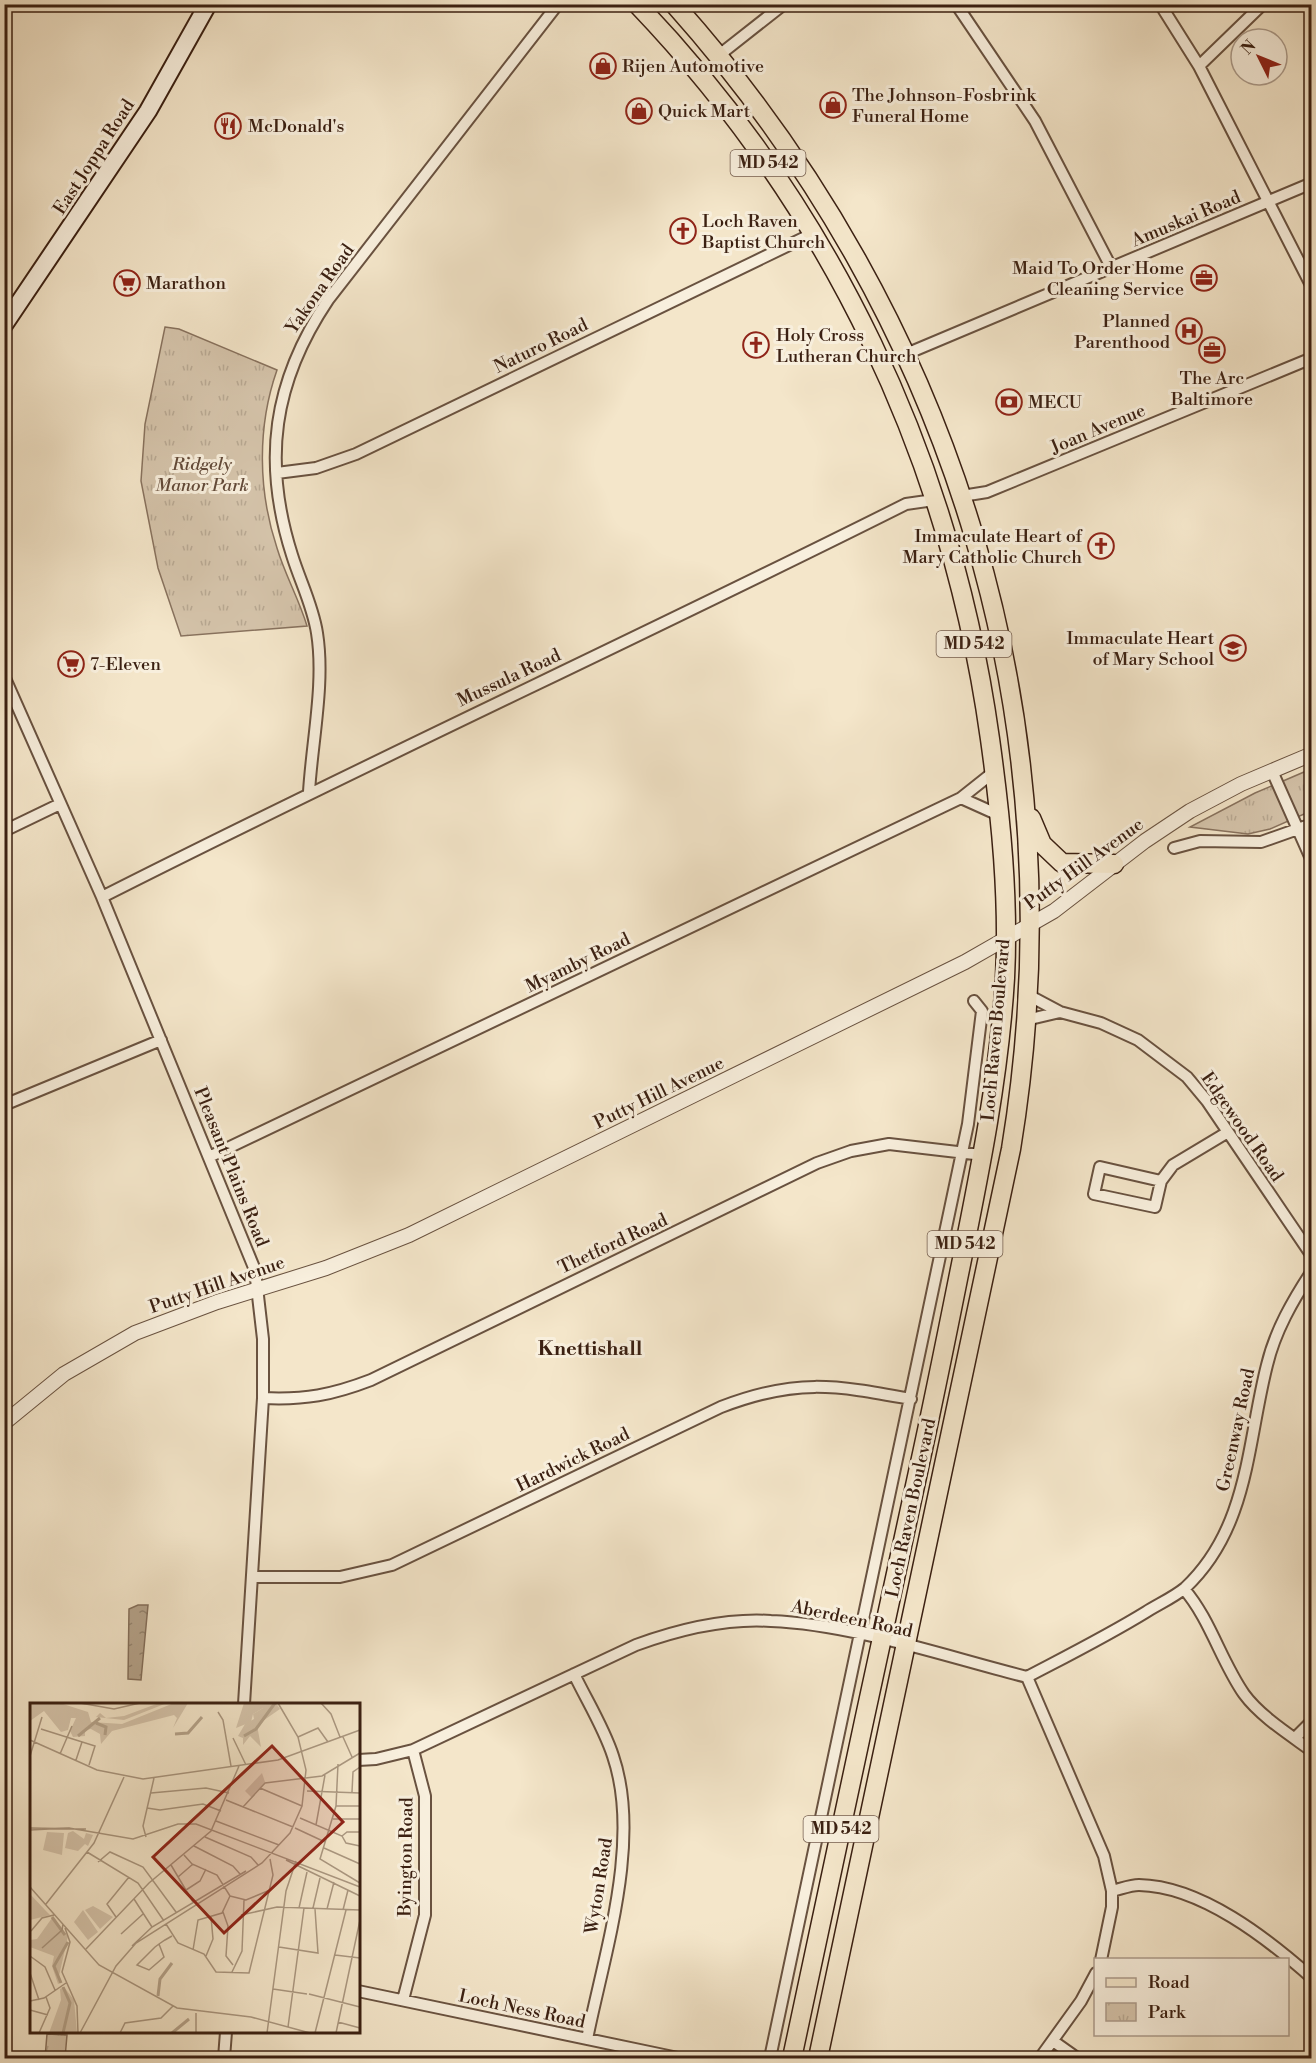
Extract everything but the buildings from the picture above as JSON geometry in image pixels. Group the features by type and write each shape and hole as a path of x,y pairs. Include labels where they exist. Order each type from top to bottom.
{"main road":[{"name":"East Joppa Road","path":"4,325 148,111 208,4"},
{"name":"Loch Raven Boulevard","path":"637,4 743,128 814,233 876,348 904,415 934,501 974,645 1001,816 1005,940 998,1054 983,1155 792,2058"},
{"name":"Loch Raven Boulevard","path":"674,4 718,56 766,119 827,208 864,272 906,354 943,440 962,496 1004,658 1026,807 1031,926 1026,1020 1011,1149 818,2058"},
{"path":"934,501 962,496"},
{"path":"1026,807 1042,844 1054,858 1070,864 1114,864"}],"street":[{"name":"Yakona Road","path":"309,792 319,653 312,610 284,524 277,473 277,434 284,385 313,322 558,4"},
{"path":"718,56 784,4"},
{"path":"956,4 1035,121 1111,267"},
{"path":"1160,4 1199,66 1311,287"},
{"path":"1199,66 1263,4"},
{"name":"Amuskai Road","path":"906,354 1311,183"},
{"name":"Naturo Road","path":"277,473 316,468 356,454 814,233"},
{"name":"Joan Avenue","path":"962,496 997,489 1311,358"},
{"name":"Mussula Road","path":"102,897 309,792 746,584 906,504 934,501"},
{"name":"Pleasant Plains Road","path":"4,676 102,897 250,1257 259,1289 263,1340 263,1398 244,1703"},
{"name":"Putty Hill Avenue","path":"4,1423 64,1374 135,1333 326,1268 409,1235 836,1027 1031,926 1114,864 1190,812 1311,754"},
{"name":"Myamby Road","path":"209,1157 961,798 995,771"},
{"path":"1272,771 1311,861"},
{"path":"961,798 1001,816"},
{"path":"4,831 60,804"},
{"path":"1174,848 1200,841 1261,842 1311,824"},
{"name":"Edgewood Road","path":"1028,994 1060,1012 1119,1030 1154,1050 1187,1077 1228,1132 1311,1256"},
{"name":"Loch Raven Boulevard","path":"770,2058 962,1151 982,1011 974,1001"},
{"path":"1026,1020 1060,1012"},
{"path":"4,1105 161,1040"},
{"path":"1161,1181 1100,1167 1094,1194 1155,1208 1161,1181 1173,1165 1228,1132"},
{"name":"Thetford Road","path":"263,1398 305,1399 336,1393 371,1380 817,1163 851,1151 889,1144 983,1155"},
{"name":"Greenway Road","path":"1027,1677 1111,1633 1184,1589 1203,1568 1219,1543 1239,1499 1248,1470 1267,1363 1285,1316 1311,1271"},
{"name":"Hardwick Road","path":"253,1577 340,1577 392,1565 721,1407 771,1390 822,1386 911,1399"},
{"path":"1184,1589 1195,1602 1227,1666 1246,1697 1311,1751"},
{"name":"Aberdeen Road","path":"360,1760 387,1757 413,1750 664,1634 716,1623 793,1622 861,1635 1027,1677"},
{"name":"Wyton Road","path":"574,1674 614,1757 625,1828 621,1870 587,2039"},
{"path":"1027,1677 1097,1836 1112,1891 1110,1924 1101,1958"},
{"path":"1295,1738 1311,1721"},
{"name":"Byington Road","path":"403,2000 425,1914 425,1796 413,1750"},
{"path":"1112,1891 1136,1885 1150,1886 1188,1896 1224,1913 1258,1935 1286,1958"},
{"path":"1289,1960 1311,1978"},
{"path":"1040,2058 1081,2001 1094,1975"},
{"name":"Loch Ness Road","path":"360,1991 678,2058"},
{"path":"224,2058 226,2033"},
{"path":"1053,2041 1077,2058"}],"green space":[{"name":"Ridgely Manor Park","path":"165,327 179,329 277,370 270,392 263,436 263,482 277,548 307,626 181,636 158,568 141,481 145,424"},
{"path":"1311,769 1311,811 1270,829 1248,834 1190,827 1255,793"},
{"path":"47,2034 67,2035 65,2058 45,2058"}],"water":[{"path":"138,1605 148,1605 141,1680 128,1679 129,1609"}],"place":[{"name":"Rijen Automotive","path":"603,66"},
{"name":"The Johnson-Fosbrink Funeral Home","path":"833,105"},
{"name":"Quick Mart","path":"639,111"},
{"name":"McDonald's","path":"228,126"},
{"name":"Loch Raven Baptist Church","path":"683,231"},
{"name":"Maid To Order Home Cleaning Service","path":"1204,278"},
{"name":"Marathon","path":"127,283"},
{"name":"Planned Parenthood","path":"1189,331"},
{"name":"Holy Cross Lutheran Church","path":"756,345"},
{"name":"The Arc Baltimore","path":"1212,350"},
{"name":"MECU","path":"1009,402"},
{"name":"Immaculate Heart of Mary Catholic Church","path":"1101,546"},
{"name":"Immaculate Heart of Mary School","path":"1233,648"},
{"name":"7-Eleven","path":"71,664"}],"district":[{"name":"Knettishall","path":"590,1349"}]}
